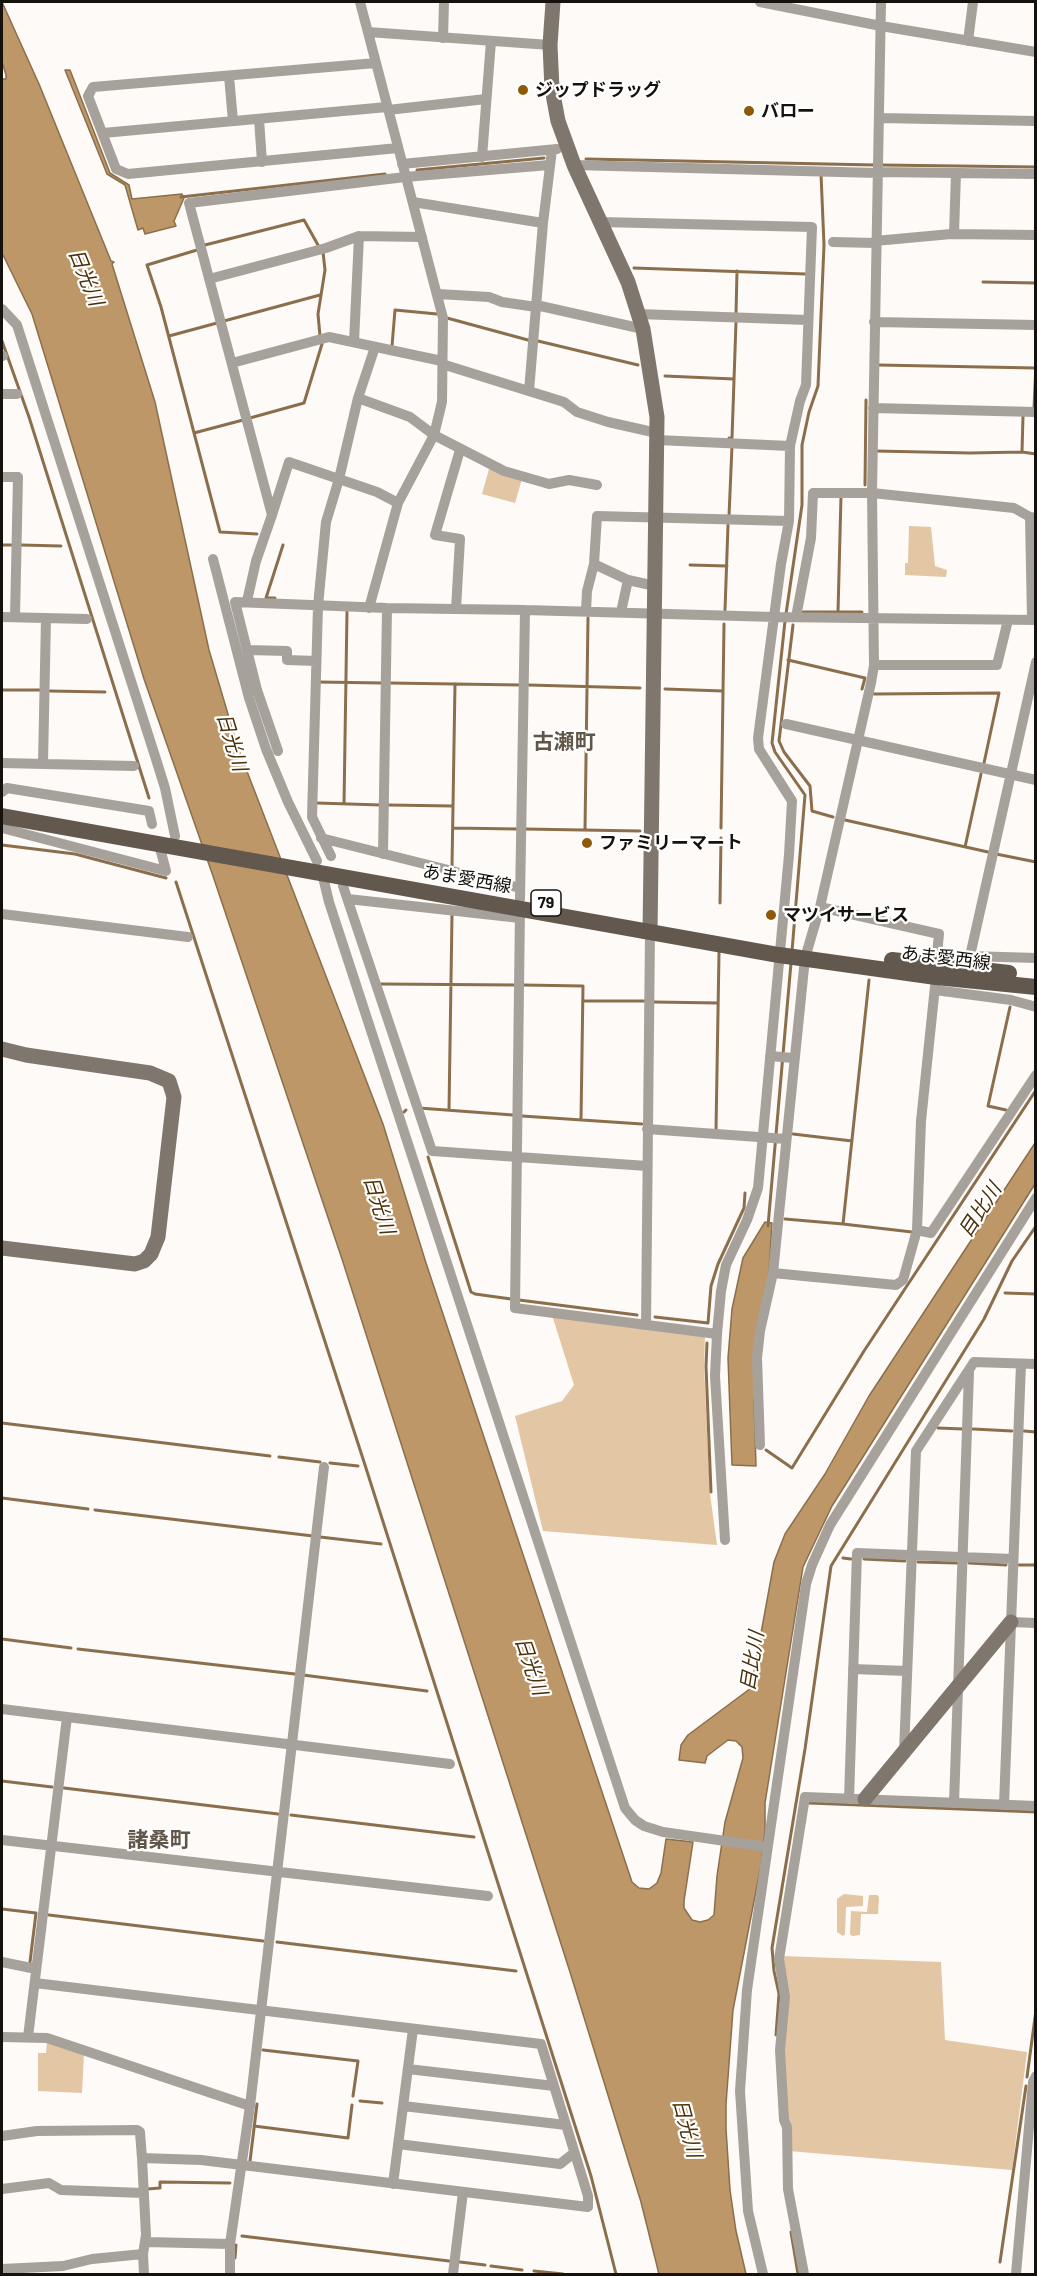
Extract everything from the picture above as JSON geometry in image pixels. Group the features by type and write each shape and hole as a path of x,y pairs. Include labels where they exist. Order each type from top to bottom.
{"main road":[{"name":"あま愛西線","path":"2,806 650,927 1035,987"},
{"name":"あま愛西線","path":"2,816 181,847 180,841"},
{"name":"あま愛西線","path":"936,972 1035,976"}],"street":[{"path":"360,2 438,294 442,318 442,402 434,435 398,504 369,608"},
{"path":"443,38 444,2"},
{"path":"529,391 549,165 559,149 558,121 552,89 550,45 553,2"},
{"path":"760,2 809,7 881,26 1035,52"},
{"path":"724,1540 715,1376 721,1291 726,1265 747,1221 758,1188 765,1138 770,1056 793,951 820,907 873,664 874,322 881,2"},
{"path":"968,41 973,2"},
{"path":"368,32 550,45"},
{"path":"482,157 491,41"},
{"path":"376,63 93,87 88,96 116,169 128,174 398,148"},
{"path":"229,76 233,121"},
{"path":"103,133 486,99"},
{"path":"879,117 1035,121"},
{"path":"259,119 262,162"},
{"path":"402,164 559,149"},
{"path":"559,149 574,165 628,282 643,329 653,385 657,437 646,1324"},
{"path":"272,515 189,202 405,177 549,165"},
{"path":"574,165 821,172 878,169 1035,174"},
{"path":"954,234 956,173"},
{"path":"413,202 543,223"},
{"path":"601,222 812,227 806,385 790,446 789,521 781,564 786,617"},
{"path":"833,242 875,242 954,234 1035,235"},
{"path":"209,279 326,248 359,236 422,237"},
{"path":"354,342 359,236"},
{"path":"438,294 489,297 502,302 536,306 643,329"},
{"path":"2,309 17,325 180,841"},
{"path":"638,314 808,320"},
{"path":"874,322 1035,325"},
{"path":"232,363 329,337 442,363 564,402 577,412 657,437 790,446"},
{"path":"317,864 321,838 312,817 316,661 318,606 326,522 339,479 358,398 375,347"},
{"path":"2,394 17,394"},
{"path":"358,398 410,417 434,435 460,450 504,471 549,484 569,480 597,485"},
{"path":"873,408 1035,412"},
{"path":"456,609 460,539 435,535 460,450"},
{"path":"247,601 256,561 289,462 377,492 398,504"},
{"path":"2,477 18,477 15,617"},
{"path":"278,751 257,690 235,602 387,609 586,611 786,617 1034,619 1033,518 1014,508 872,493 813,493 811,538 786,617 758,738 759,750 792,801 794,1058 772,1273 760,1331 758,1358 760,1445"},
{"path":"586,611 586,591 594,564 597,516 789,521"},
{"path":"213,559 259,729 288,802 317,864 625,1808 635,1820 644,1826 663,1832 767,1847"},
{"path":"594,564 628,580 655,586"},
{"path":"621,612 628,580"},
{"path":"383,854 387,609"},
{"path":"525,610 515,1308 717,1334"},
{"path":"2,617 87,619"},
{"path":"43,763 46,618"},
{"path":"873,664 997,665 1008,620"},
{"path":"247,650 287,651 286,660 316,661"},
{"path":"970,956 1035,662"},
{"path":"786,724 1035,780"},
{"path":"2,763 134,766"},
{"path":"2,792 7,788 148,811 152,824"},
{"path":"2,828 166,871 161,852"},
{"path":"321,838 383,854 520,903"},
{"path":"343,886 432,1151 647,1166"},
{"path":"348,899 520,903"},
{"path":"772,1273 896,1285 903,1280 917,1230 921,1120 939,934 820,907"},
{"path":"2,914 188,937"},
{"path":"936,972 970,956 1035,958"},
{"path":"936,972 1035,1007"},
{"path":"2,1049 26,1055 150,1073 168,1081 174,1097 158,1237 151,1254 144,1261 135,1264 2,1248"},
{"path":"770,1056 794,1058"},
{"path":"917,1230 931,1233 1035,1075"},
{"path":"647,1129 784,1139"},
{"path":"763,2274 748,2211 740,2091 747,1990 806,1584 830,1525 1035,1198"},
{"path":"904,1752 916,1451 974,1362 1035,1364"},
{"path":"1004,1805 1021,1364"},
{"path":"954,1803 969,1370"},
{"path":"230,2274 230,2244 250,2106 324,1467"},
{"path":"857,1799 853,1669 857,1553 1013,1559"},
{"path":"857,1799 904,1752 1011,1622"},
{"path":"1011,1622 1035,1623"},
{"path":"853,1669 907,1671"},
{"path":"2,1709 450,1764"},
{"path":"28,2037 67,1717"},
{"path":"804,2274 788,2189 787,2127 784,2120 780,2050 785,1997 779,1959 805,1797 1035,1806"},
{"path":"2,1840 488,1896"},
{"path":"2,1962 36,1969"},
{"path":"35,1983 541,2044 588,2196 588,2207 201,2160 142,2158"},
{"path":"393,2184 413,2029"},
{"path":"2,2037 47,2038 250,2106"},
{"path":"408,2068 554,2086"},
{"path":"1016,2274 1035,2076"},
{"path":"403,2106 566,2125"},
{"path":"2,2136 37,2131 137,2130 140,2132 146,2241 143,2254 144,2274"},
{"path":"398,2144 560,2164 574,2153"},
{"path":"2,2190 49,2183 61,2190 144,2193"},
{"path":"453,2274 463,2192"},
{"path":"146,2241 230,2244"},
{"path":"2,2269 63,2266 92,2259 143,2254"}],"shaded area":[{"path":"492,468 522,479 515,503 482,494 489,469"},
{"path":"909,526 931,527 935,566 947,570 946,577 905,575 905,563 908,563"},
{"path":"552,1315 705,1337 704,1366 710,1494 717,1545 543,1531 515,1416 562,1401 574,1385"},
{"path":"844,1894 863,1896 863,1906 846,1907 843,1936 837,1932 837,1899"},
{"path":"869,1895 879,1897 878,1914 861,1914 860,1935 852,1936 850,1934 851,1911 867,1912"},
{"path":"782,1956 941,1962 945,2040 1027,2052 1012,2170 789,2151 786,2118"},
{"path":"47,2041 84,2053 82,2093 38,2091 38,2053 46,2053"}],"water":[{"name":"日光川","path":"2,2 39,84 111,261 114,262 112,264 155,402 209,650 238,748 383,1124 426,1263 632,1882 639,1888 649,1889 657,1883 661,1873 666,1839 693,1842 684,1901 684,1908 692,1920 700,1922 714,1915 725,1822 743,1758 742,1747 736,1741 728,1740 707,1756 705,1763 679,1760 681,1745 688,1735 751,1688 774,1562 785,1534 825,1474 869,1396 1035,1143 1035,1184 832,1506 803,1567 765,1803 765,1831 761,1865 733,2010 726,2129 730,2190 746,2274 659,2274 641,2202 570,1972 342,1259 144,679 32,314 2,253 2,79 6,79 6,75 2,62"},
{"path":"65,70 70,70 110,173 129,185 132,199 182,194 184,198 174,221 176,226 145,234 143,228 138,230 125,185 107,174"},
{"path":"765,1222 772,1223 769,1271 754,1400 756,1466 732,1465 728,1358 732,1309 743,1258"}],"waterway":[{"path":"417,170 544,158"},
{"path":"586,159 875,165"},
{"path":"881,165 1036,167"},
{"path":"181,197 385,174"},
{"path":"786,614 802,505 802,445 809,412 818,386 824,245 821,174"},
{"path":"205,245 304,220 318,245"},
{"path":"197,250 147,265 161,307 220,532 257,534"},
{"path":"320,336 318,314 325,270 323,252"},
{"path":"634,268 806,274"},
{"path":"736,314 737,271"},
{"path":"983,282 1036,283"},
{"path":"224,321 320,295"},
{"path":"392,346 395,310 437,314"},
{"path":"447,318 528,340"},
{"path":"729,438 732,438 736,322"},
{"path":"169,336 217,323"},
{"path":"2,341 29,417 149,798"},
{"path":"538,341 638,365"},
{"path":"250,418 304,403 322,344"},
{"path":"1034,408 1036,363"},
{"path":"878,365 1036,368"},
{"path":"665,376 734,379"},
{"path":"865,485 866,400"},
{"path":"876,451 1022,452 1023,416"},
{"path":"194,433 243,420"},
{"path":"729,516 732,446"},
{"path":"1022,452 1036,454"},
{"path":"838,612 841,496 843,496"},
{"path":"725,610 728,525"},
{"path":"2,545 11,545"},
{"path":"21,545 61,546"},
{"path":"275,598 266,598 283,545"},
{"path":"690,565 727,566"},
{"path":"344,804 347,612"},
{"path":"803,612 862,612"},
{"path":"585,830 588,618"},
{"path":"785,621 772,743 775,752 805,795 792,951"},
{"path":"721,828 724,624"},
{"path":"793,625 779,741 784,752 810,786 812,811 833,817"},
{"path":"788,660 865,678 862,689"},
{"path":"318,682 382,683"},
{"path":"389,683 520,685"},
{"path":"452,867 455,684"},
{"path":"528,685 640,688"},
{"path":"665,689 723,691"},
{"path":"2,690 41,690"},
{"path":"50,691 105,692"},
{"path":"874,694 999,693 984,763"},
{"path":"965,847 981,774"},
{"path":"317,803 381,805"},
{"path":"388,805 453,806"},
{"path":"845,820 988,852"},
{"path":"453,828 517,829"},
{"path":"525,829 640,831"},
{"path":"720,903 721,838"},
{"path":"2,845 75,854 166,878"},
{"path":"996,854 1036,862"},
{"path":"176,882 365,1465 591,2176 616,2274"},
{"path":"449,1110 452,915"},
{"path":"716,1130 719,953"},
{"path":"768,1226 791,963"},
{"path":"869,980 843,1224 912,1232"},
{"path":"381,984 516,985"},
{"path":"523,985 583,986 581,1120"},
{"path":"583,1001 644,1001"},
{"path":"654,1002 718,1003"},
{"path":"1006,1110 988,1106 1010,1007"},
{"name":"目比川","path":"766,1450 792,1468 864,1351 1036,1090"},
{"path":"419,1108 513,1115"},
{"path":"522,1116 642,1124"},
{"path":"793,1134 852,1141"},
{"path":"428,1157 471,1292 511,1299"},
{"path":"655,1317 708,1323 711,1286 718,1264 744,1208 745,1193"},
{"path":"785,1219 843,1224"},
{"path":"776,2035 779,1994 772,1948 805,1749 831,1566 984,1319 1012,1261 1036,1226"},
{"path":"1005,1293 1036,1294"},
{"path":"519,1300 637,1315"},
{"path":"707,1343 711,1492"},
{"path":"2,1423 270,1456"},
{"path":"938,1428 963,1429"},
{"path":"973,1429 1012,1431"},
{"path":"1024,1431 1036,1432"},
{"path":"279,1457 320,1462"},
{"path":"330,1463 358,1466"},
{"path":"2,1498 88,1509"},
{"path":"95,1510 313,1536"},
{"path":"320,1537 381,1544"},
{"path":"843,1558 851,1559"},
{"path":"864,1559 905,1561"},
{"path":"918,1562 957,1563"},
{"path":"969,1563 1006,1565"},
{"path":"1019,1565 1036,1565"},
{"path":"2,1639 71,1648"},
{"path":"78,1649 295,1674"},
{"path":"303,1675 427,1691"},
{"path":"2,1781 52,1787"},
{"path":"64,1788 278,1814"},
{"path":"809,1803 1036,1812"},
{"path":"291,1815 474,1837"},
{"path":"2,1909 36,1913 30,1962"},
{"path":"49,1915 263,1941"},
{"path":"277,1942 516,1971"},
{"path":"1027,2077 1036,2010"},
{"path":"263,2050 358,2061 353,2096"},
{"path":"1000,2262 1026,2086"},
{"path":"360,2101 382,2103"},
{"path":"250,2161 257,2104"},
{"path":"254,2126 348,2138 352,2105"},
{"path":"147,2189 160,2188 160,2182 230,2183"},
{"path":"791,2232 798,2274"},
{"path":"242,2236 449,2261"},
{"path":"235,2258 236,2245"},
{"path":"460,2262 485,2265"},
{"path":"491,2266 522,2270"},
{"path":"534,2271 563,2274"}],"place":[{"name":"ジップドラッグ","path":"523,90"},
{"name":"バロー","path":"749,111"},
{"name":"ファミリーマート","path":"587,843"},
{"name":"マツイサービス","path":"771,915"}],"district":[{"name":"古瀬町","path":"564,742"},
{"name":"諸桑町","path":"159,1840"}]}
